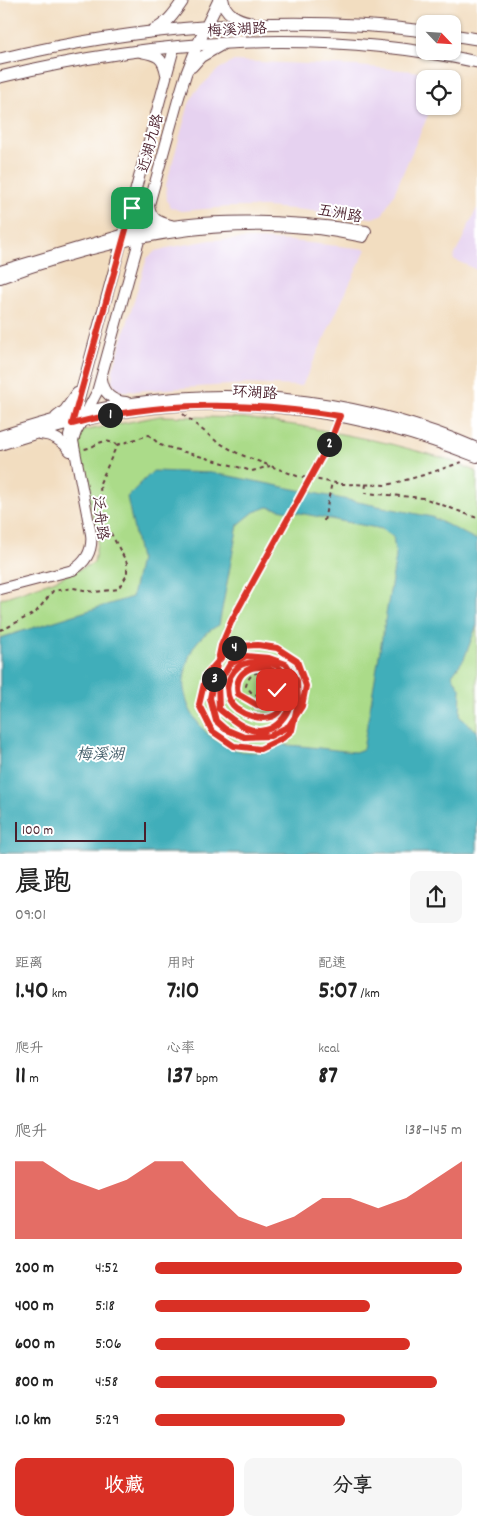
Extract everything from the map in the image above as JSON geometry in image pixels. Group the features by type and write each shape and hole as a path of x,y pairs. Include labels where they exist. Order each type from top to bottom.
{"main road":[{"path":"197,46 219,0"},
{"path":"222,0 228,12 236,18 245,22 259,24"},
{"path":"174,48 174,31 183,1"},
{"path":"145,34 166,22 183,1"},
{"name":"梅溪湖路","path":"0,58 83,42 206,27 259,24 368,25 416,30"},
{"path":"461,36 477,39"},
{"path":"184,81 191,68 201,57 225,43"},
{"name":"梅溪湖路","path":"0,78 72,62 140,52 225,43 344,43 445,55 477,62"},
{"name":"近湖九路","path":"82,418 97,392 184,81 197,46"},
{"name":"近湖九路","path":"82,418 86,376 174,48"},
{"path":"140,52 153,54 160,58 166,76"},
{"path":"149,205 150,213 154,218 160,222 180,226"},
{"path":"116,264 115,252 102,243 119,228 132,208"},
{"name":"五洲路","path":"0,271 124,237 141,233 180,226 240,221 285,221 325,224 366,231 363,237 318,229 240,226 204,228 161,234 141,233"},
{"path":"132,266 146,244 161,234"},
{"name":"五洲路","path":"0,278 102,243"},
{"path":"46,422 65,410 86,376"},
{"path":"101,378 102,388 106,394 120,402 132,403"},
{"name":"环湖路","path":"0,445 132,403 218,396 309,402 381,416 439,433 477,454"},
{"name":"环湖路","path":"0,436 46,422 141,410 226,405 308,411 340,416 407,432 477,454"},
{"path":"36,434 55,438 71,446 82,418"},
{"name":"泛舟路","path":"0,585 65,568 81,556 86,539 71,446"},
{"name":"泛舟路","path":"0,589 73,570 79,566 88,554 92,540 71,446"}],"path":[{"path":"174,407 216,441 239,454 297,476 332,482 387,485 424,475 477,454"},
{"path":"259,696 251,692 246,686 248,679 255,672 262,672 268,674 274,680 277,690 274,699 266,706 257,705 238,694 236,686 240,676 248,668 262,666 274,670 282,681 284,700 281,710 272,717 260,720 248,716 236,708 229,700 227,688 230,677 239,666 256,662 274,664 288,676 293,694 289,709 280,723 265,731 251,730 233,721 219,709 218,684 230,664 246,656 269,658 286,664 297,681 298,702 292,730 283,738 260,749 234,746 212,731 199,705 206,675 228,650 240,646 258,645 277,648 297,661 306,686 302,706 289,726 270,736 244,737 225,729 216,721 210,698 221,646 232,620 330,442 340,416"},
{"path":"117,445 148,435 160,445 252,471 270,466"},
{"path":"324,521 332,482"},
{"path":"366,484 365,493 424,498 477,518"}],"shaded area":[{"path":"234,61 357,66 416,72 416,115 428,115 393,196 382,215 372,218 266,207 229,207 181,211 170,207 167,201 166,185 189,104 195,92 219,69"},
{"path":"477,208 477,270 453,259"},
{"path":"254,239 366,249 302,386 245,384 134,391 122,391 116,387 112,381 113,370 147,258 156,251 211,240"}],"green space":[{"name":"梅溪湖","path":"160,416 244,418 301,426 387,443 447,459 477,472 477,853 0,853 0,599 53,581 94,563 98,538 76,446 83,431"}],"water":[{"name":"梅溪湖","path":"153,471 215,473 432,517 477,540 477,625 464,659 452,675 461,690 460,717 477,731 477,853 0,853 0,638 132,597 140,559 127,497","holes":["268,507 382,529 393,537 396,556 363,749 355,752 284,745 266,751 253,752 231,748 212,738 191,712 185,694 184,680 190,654 194,647 210,630 219,625 238,525 254,512"]}],"route":[{"path":"132,208 72,424 125,412 208,405 278,408 340,416 330,442 232,620 221,646 210,698 216,721 225,729 244,737 270,736 289,726 302,706 306,686 297,661 277,648 258,645 240,646 228,650 206,675 199,705 212,731 234,746 260,749 283,738 292,730 298,702 297,681 286,664 269,658 246,656 230,664 218,684 219,709 233,721 251,730 265,731 280,723 289,709 293,694 288,676 274,664 256,662 239,666 230,677 227,688 229,700 236,708 248,716 260,720 272,717 281,710 284,700 282,681 274,670 262,666 248,668 240,676 236,686 238,694 245,700 257,705 266,706 274,699 277,690"}]}
